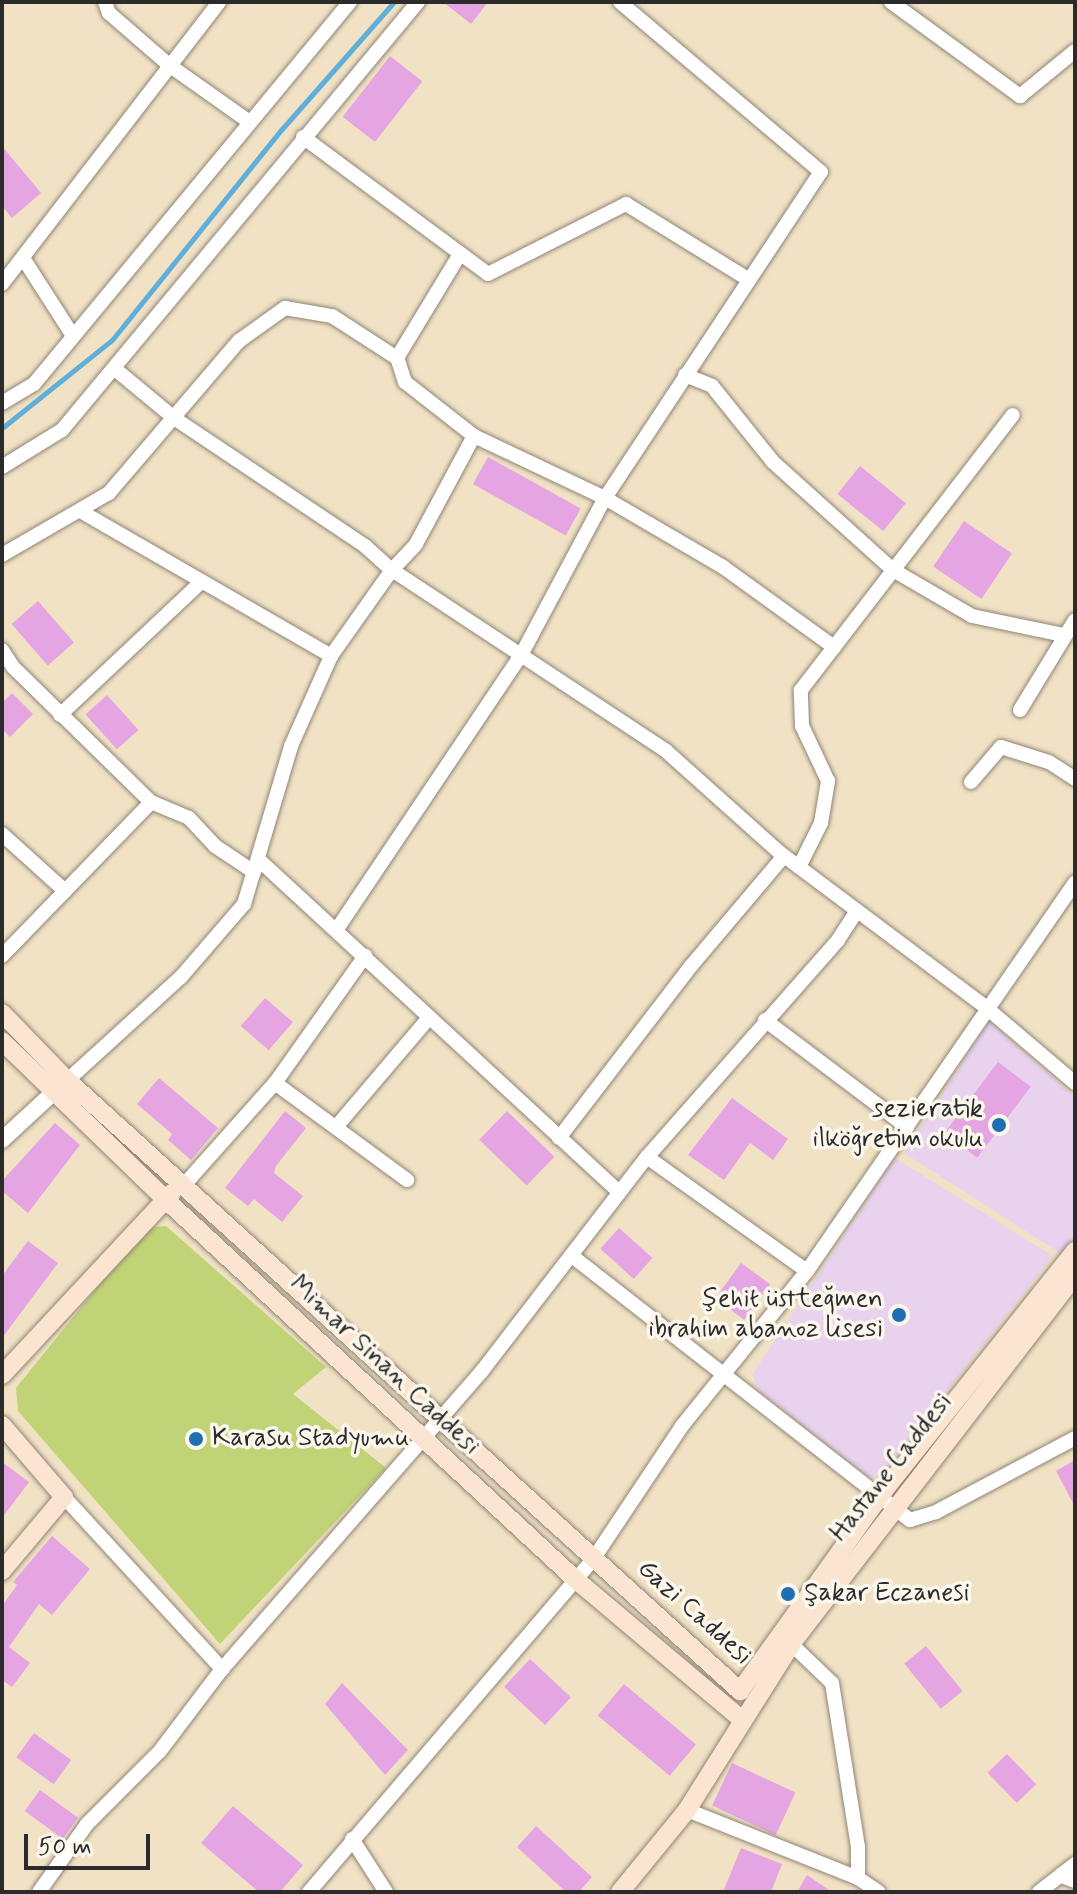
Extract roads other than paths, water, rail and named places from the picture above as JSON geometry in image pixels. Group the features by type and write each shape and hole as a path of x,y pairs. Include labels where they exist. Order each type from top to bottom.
{"main road":[{"name":"Mimar Sinan Caddesi","path":"2,1013 61,1087 164,1198 575,1579 741,1719"},
{"name":"Mimar Sinan Caddesi","path":"2,1041 184,1185 594,1558"},
{"path":"2,1375 164,1198 184,1185"},
{"path":"886,1502 1075,1251"},
{"name":"Hastane Caddesi","path":"620,1892 687,1810 786,1639 886,1502 1075,1275"},
{"path":"2,1425 64,1497 2,1571"},
{"name":"Gazi Caddesi","path":"594,1558 740,1691 786,1639"},
{"path":"740,1691 741,1719"}],"street":[{"path":"105,2 109,13 169,65 248,121"},
{"path":"2,284 219,2"},
{"path":"2,403 34,384 248,121 350,2"},
{"path":"2,467 62,430 418,2"},
{"path":"337,929 520,657 605,498 821,172 620,2"},
{"path":"891,2 1020,96 1075,51"},
{"path":"303,137 488,274 626,204 748,279"},
{"path":"397,358 460,254"},
{"path":"23,258 73,336"},
{"path":"2,555 82,512 109,493 239,341 285,308 332,316 397,358 405,382 474,436 605,498 723,567 834,647"},
{"path":"115,369 174,418 365,546 392,570 666,751 784,856 988,1009 1075,1083"},
{"path":"685,375 712,386 773,462 893,570 972,616 1064,635"},
{"path":"799,867 821,823 828,781 802,726 801,690 1013,415"},
{"path":"2,1140 181,977 244,904 291,746 331,656 392,570 416,544 474,436"},
{"path":"82,512 331,656"},
{"path":"60,715 202,581"},
{"path":"1020,710 1075,620"},
{"path":"2,650 7,671 60,715 151,802 189,818 215,846 256,866 337,929 428,1019 619,1192"},
{"path":"971,782 1001,747 1049,762 1075,779"},
{"path":"2,956 151,802"},
{"path":"2,834 65,891"},
{"path":"559,1138 691,966 784,856"},
{"path":"309,1892 594,1558 724,1370 807,1271 1075,883"},
{"path":"39,1892 87,1824 160,1751 222,1669 425,1438 572,1256 647,1157 838,940 857,911"},
{"path":"184,1185 275,1083 365,956"},
{"path":"336,1127 428,1019"},
{"path":"765,1020 907,1127"},
{"path":"275,1083 407,1180"},
{"path":"647,1157 807,1271"},
{"path":"572,1256 724,1370 910,1520 936,1512 1075,1438"},
{"path":"64,1497 222,1669"},
{"path":"786,1639 832,1683 858,1847 858,1878"},
{"path":"687,1810 858,1878 879,1892"},
{"path":"352,1839 386,1892"},
{"path":"1039,1892 1071,1873"}],"waterway":[{"path":"2,428 112,340 281,130 394,2"}],"place":[{"name":"sezieratik ilköğretim okulu","path":"999,1125"},
{"name":"şehit üstteğmen ibrahim abanoz lisesi","path":"899,1315"},
{"name":"Karasu Stadyumu","path":"196,1439"},
{"name":"Şakar Eczanesi","path":"788,1594"}]}
